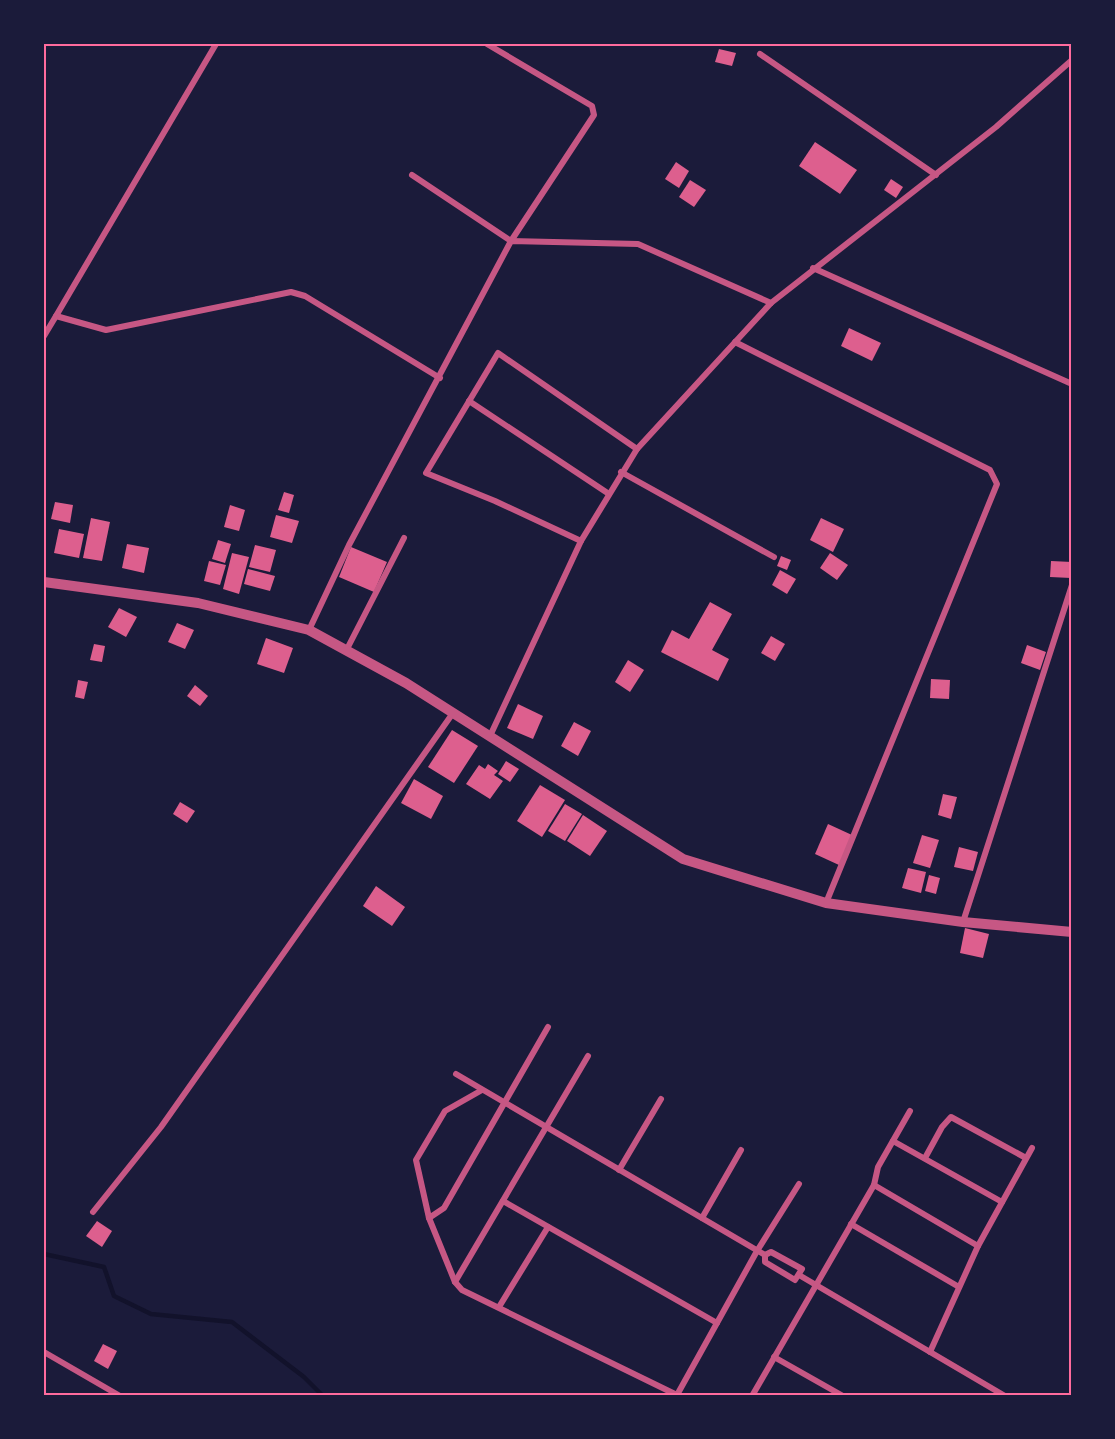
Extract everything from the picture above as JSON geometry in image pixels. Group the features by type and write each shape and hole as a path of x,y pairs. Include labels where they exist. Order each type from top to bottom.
{"street":[{"path":"44,336 216,44"},
{"path":"309,630 349,545 511,241 594,115 592,106 487,44"},
{"path":"759,54 936,175"},
{"path":"489,736 581,541 621,471 637,449 771,303 996,127 1071,60"},
{"path":"412,176 511,241 638,244 771,303"},
{"path":"813,268 1071,384"},
{"path":"56,316 106,330 291,292 305,296 440,378"},
{"path":"735,342 990,470 997,484 826,903"},
{"path":"581,541 495,501 426,473 498,353 637,449"},
{"path":"469,400 609,494"},
{"path":"621,471 774,556"},
{"path":"347,650 404,538"},
{"path":"44,582 198,603 309,630 453,713 683,859 826,903 963,922 1071,932"},
{"path":"963,922 1071,585"},
{"path":"93,1212 161,1127 453,713"},
{"path":"429,1218 444,1208 548,1027"},
{"path":"455,1282 588,1056"},
{"path":"456,1074 765,1255"},
{"path":"482,1090 445,1111 416,1160 429,1218 455,1282 462,1290 677,1395 757,1251 799,1184"},
{"path":"619,1170 661,1099"},
{"path":"752,1395 874,1185 878,1167 910,1111"},
{"path":"925,1158 942,1127 951,1118 1026,1158"},
{"path":"893,1141 1002,1202"},
{"path":"930,1352 978,1246 1032,1148"},
{"path":"702,1218 741,1150"},
{"path":"874,1185 978,1246"},
{"path":"503,1201 717,1323"},
{"path":"851,1224 959,1287"},
{"path":"498,1307 548,1227"},
{"path":"771,1252 802,1269 795,1280 765,1262 765,1255 771,1252"},
{"path":"799,1275 1005,1395"},
{"path":"44,1352 120,1395"},
{"path":"774,1357 843,1395"}],"building":[{"path":"719,49 736,53 732,66 715,62"},
{"path":"815,142 857,170 840,194 799,166"},
{"path":"676,162 689,171 679,188 665,179"},
{"path":"891,179 903,187 896,198 884,190"},
{"path":"690,180 706,190 694,207 679,197"},
{"path":"849,328 881,343 872,361 841,346"},
{"path":"284,492 294,495 289,513 278,510"},
{"path":"55,502 73,505 70,523 51,519"},
{"path":"230,505 245,510 239,531 224,527"},
{"path":"276,515 299,521 292,543 270,537"},
{"path":"91,518 110,522 102,561 83,558"},
{"path":"821,518 844,529 833,552 810,540"},
{"path":"59,529 84,534 79,558 54,553"},
{"path":"218,540 231,544 225,563 212,559"},
{"path":"127,544 149,548 144,573 122,568"},
{"path":"255,545 276,550 270,572 249,567"},
{"path":"351,547 387,562 374,592 339,577"},
{"path":"232,553 249,557 239,594 223,589"},
{"path":"830,553 848,565 837,580 820,568"},
{"path":"781,556 791,560 787,570 777,566"},
{"path":"209,561 226,565 220,585 204,581"},
{"path":"1051,561 1072,562 1071,578 1050,577"},
{"path":"248,569 275,576 270,591 244,584"},
{"path":"780,570 796,579 787,594 772,585"},
{"path":"710,602 732,614 712,650 729,659 718,681 661,652 672,630 689,639"},
{"path":"119,608 137,617 126,637 108,627"},
{"path":"177,623 194,630 185,649 168,642"},
{"path":"771,636 785,644 775,661 761,653"},
{"path":"266,638 293,648 284,673 257,664"},
{"path":"94,644 105,646 102,662 90,660"},
{"path":"1027,645 1046,652 1040,670 1021,663"},
{"path":"628,660 644,670 630,692 615,682"},
{"path":"931,679 950,680 949,699 930,698"},
{"path":"78,680 88,682 84,699 75,697"},
{"path":"195,685 208,696 200,706 187,696"},
{"path":"518,704 543,716 533,739 507,728"},
{"path":"574,722 591,731 578,756 561,746"},
{"path":"452,730 478,746 454,783 428,767"},
{"path":"506,761 519,769 510,782 498,774"},
{"path":"488,764 498,771 494,775 503,781 490,799 466,784 479,765 485,769"},
{"path":"414,779 443,796 431,819 401,803"},
{"path":"540,785 565,800 542,837 517,821"},
{"path":"943,794 957,797 951,819 938,815"},
{"path":"180,802 195,811 187,823 173,814"},
{"path":"565,804 582,814 565,841 548,831"},
{"path":"583,815 607,831 590,856 567,841"},
{"path":"828,824 852,835 839,865 815,854"},
{"path":"922,835 939,840 930,868 913,863"},
{"path":"959,847 978,852 973,871 954,867"},
{"path":"908,868 926,872 921,893 902,888"},
{"path":"929,875 940,878 936,894 925,891"},
{"path":"376,886 405,907 392,926 363,906"},
{"path":"965,928 989,934 983,958 960,953"},
{"path":"97,1221 112,1231 102,1247 86,1236"},
{"path":"103,1344 117,1351 108,1369 94,1361"}],"waterway":[{"path":"44,1254 104,1267 114,1296 151,1314 232,1322 304,1377 323,1396"}]}
